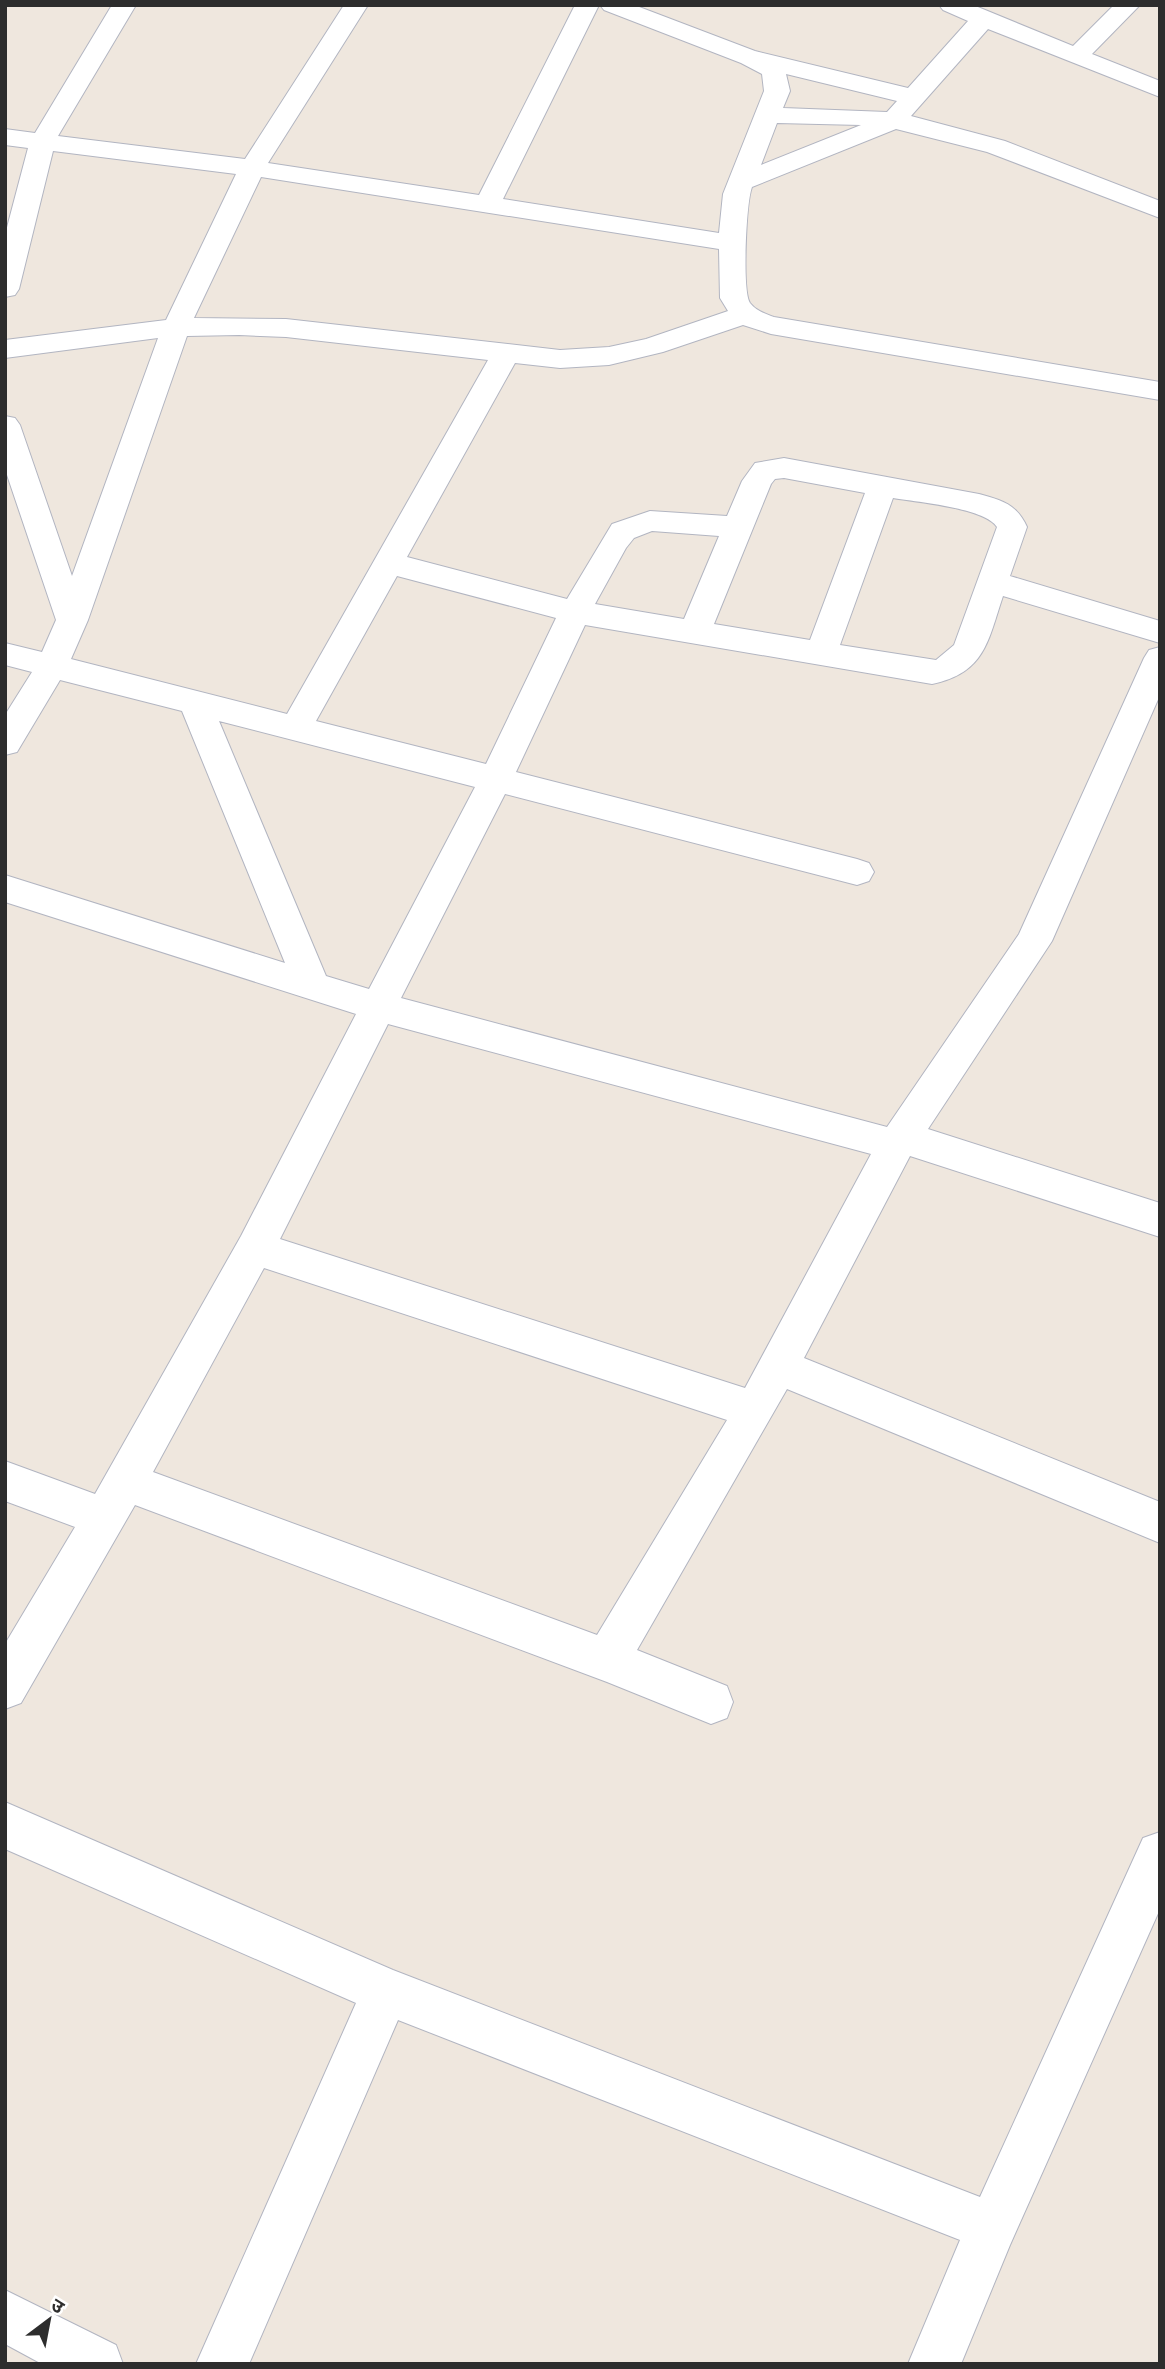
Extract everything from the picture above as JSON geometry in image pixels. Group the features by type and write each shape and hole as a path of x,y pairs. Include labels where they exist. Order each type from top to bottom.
{"street":[{"path":"7,276 42,142 124,5"},
{"path":"5,743 52,666 72,620 176,327 252,168 356,5"},
{"path":"487,205 587,5"},
{"path":"612,5 750,58 772,70 777,80 777,91 736,194 732,243 734,298 738,308 746,316 771,326 1160,391"},
{"path":"951,5 1160,90"},
{"path":"1076,56 1128,5"},
{"path":"741,182 893,121 984,18"},
{"path":"750,58 914,97"},
{"path":"768,115 893,121 927,127 1160,210"},
{"path":"5,137 252,168 732,243"},
{"path":"5,349 176,327 286,328 505,355 559,359 609,356 653,346 746,316"},
{"path":"296,728 505,355"},
{"path":"5,425 72,620"},
{"path":"388,563 575,612 694,633 820,655 932,672 949,669 961,661 969,649 1012,527 1003,513 979,504 883,485 773,468 761,474 694,633"},
{"path":"820,655 883,485"},
{"path":"5,1687 115,1500 255,1248 495,780 575,612 614,542 623,531 636,524 667,521 738,527"},
{"path":"994,582 1160,632"},
{"path":"5,654 856,872"},
{"path":"607,1660 755,1410 896,1145 1034,941 1160,658"},
{"path":"194,701 313,987"},
{"path":"5,888 379,1007 896,1145"},
{"path":"896,1145 905,1138 1160,1220"},
{"path":"255,1248 755,1410"},
{"path":"777,1366 1160,1523"},
{"path":"5,1481 115,1500 607,1660 711,1702"},
{"path":"5,1825 387,1991 992,2227"},
{"path":"934,2364 992,2227 1160,1856"},
{"path":"222,2364 387,1991"},
{"path":"5,2316 97,2364"}]}
